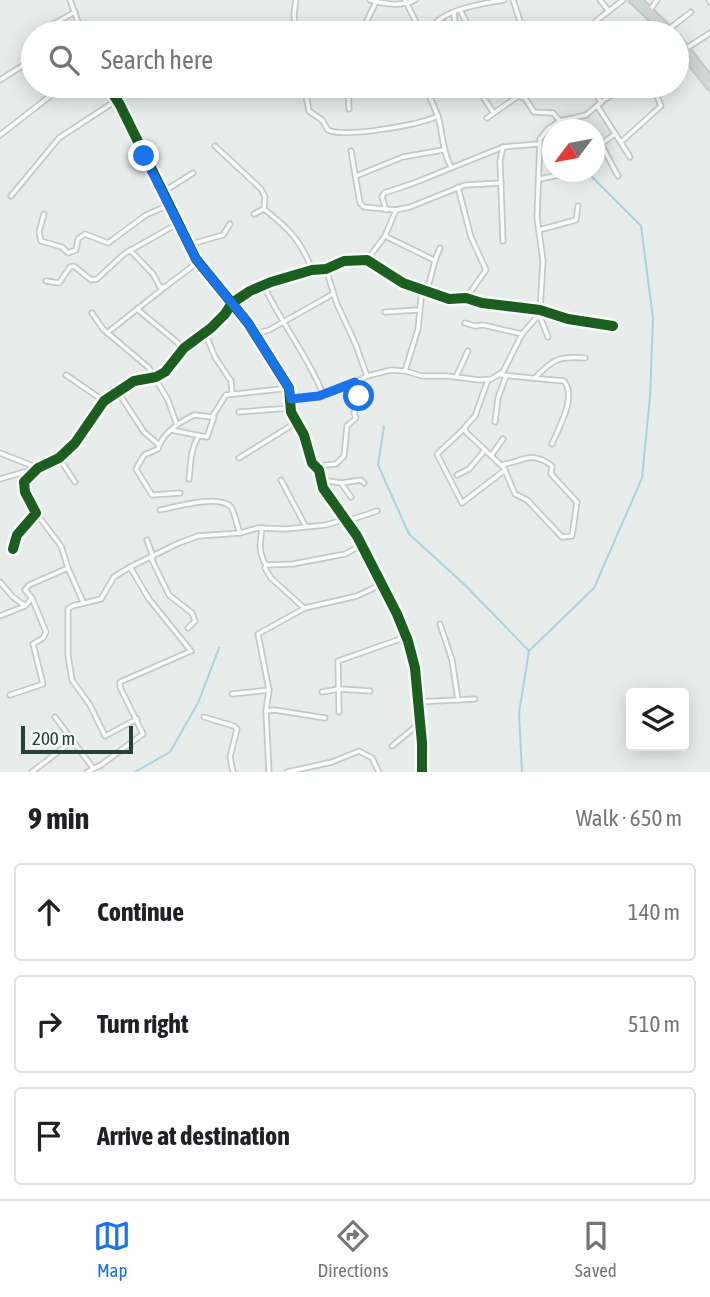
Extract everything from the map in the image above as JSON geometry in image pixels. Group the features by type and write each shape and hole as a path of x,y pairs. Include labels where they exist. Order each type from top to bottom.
{"main road":[{"path":"632,0 657,21"},
{"path":"639,0 660,21"},
{"path":"689,51 710,79"},
{"path":"689,60 710,87"}],"street":[{"path":"70,0 78,21"},
{"path":"295,21 296,0"},
{"path":"370,0 415,0"},
{"path":"442,21 460,10 504,0"},
{"path":"513,0 520,21"},
{"path":"600,0 608,10"},
{"path":"596,21 623,0"},
{"path":"650,10 657,0"},
{"path":"367,21 376,2"},
{"path":"406,2 416,21"},
{"path":"460,10 466,21"},
{"path":"59,21 75,12"},
{"path":"682,21 691,12"},
{"path":"454,13 455,21"},
{"path":"689,47 710,33"},
{"path":"0,80 21,67"},
{"path":"0,135 47,98"},
{"path":"306,98 309,111 322,120 331,133 365,132 426,122 438,116"},
{"path":"349,98 349,109"},
{"path":"430,98 445,143 443,149 451,167"},
{"path":"484,98 493,112"},
{"path":"487,118 515,98"},
{"path":"525,98 534,112 553,113 558,119"},
{"path":"597,98 630,157"},
{"path":"568,119 586,115 610,98"},
{"path":"621,142 662,106 658,98"},
{"path":"11,196 59,138 117,100 177,225 198,262 255,334 289,388 291,408 304,435 312,463 316,466 328,496 347,520 382,584 406,637 415,668 423,753 422,772"},
{"path":"615,134 601,144 618,176"},
{"path":"542,135 539,144 537,210 543,261 539,312 548,337"},
{"path":"386,210 382,197 384,192 414,183 503,147 539,144"},
{"path":"215,146 261,189 265,197 264,209"},
{"path":"503,147 500,161 503,241"},
{"path":"355,176 390,160 443,149"},
{"path":"351,151 360,205 396,210 458,187 501,183"},
{"path":"163,192 192,173"},
{"path":"458,187 471,237 486,270 466,298"},
{"path":"44,214 39,232 41,241 62,247 68,253 76,250 78,239 85,234 108,243 146,215 169,205"},
{"path":"539,230 576,220 578,206"},
{"path":"254,214 264,209"},
{"path":"264,209 296,237 312,270"},
{"path":"367,260 385,236 396,210"},
{"path":"188,245 223,235 230,224"},
{"path":"46,281 60,283 70,267 74,266 91,280 97,279 113,262 130,250 177,225"},
{"path":"385,236 434,260"},
{"path":"405,370 418,329 424,289 432,276 434,260 440,248"},
{"path":"130,250 153,274 160,287 165,287"},
{"path":"0,479 38,468 59,458 75,443 104,401 134,382 156,377 174,363 184,348 225,314 232,303 250,291 312,270 326,269 349,259 367,260 403,283 449,299 466,298 613,326"},
{"path":"107,333 198,262"},
{"path":"326,269 333,294 367,376"},
{"path":"264,286 282,322 298,344 323,395"},
{"path":"255,334 266,331 333,294"},
{"path":"137,309 184,348"},
{"path":"386,313 419,310"},
{"path":"291,399 323,395 367,376 391,370 405,370 422,376 488,379 500,374 508,366 522,334 539,312"},
{"path":"92,313 107,333 133,353 156,377 177,425"},
{"path":"465,323 522,334"},
{"path":"205,333 215,357 231,380 232,393"},
{"path":"456,377 468,351"},
{"path":"536,379 546,366 559,358 585,358"},
{"path":"500,374 564,381 568,387 568,397 552,444"},
{"path":"66,375 104,401"},
{"path":"495,422 498,398 506,376"},
{"path":"488,379 475,416 437,454 450,484 463,503 505,470"},
{"path":"316,466 336,464 345,455 347,426 356,418 354,413 359,397 355,382"},
{"path":"172,430 207,438 214,415 224,397 232,393 250,394 289,388"},
{"path":"118,392 144,432 158,444"},
{"path":"239,412 291,408"},
{"path":"180,493 152,495 136,469 144,456 158,449 158,444 177,425 194,415 209,418 214,415"},
{"path":"239,458 297,422"},
{"path":"464,429 505,470 515,494 527,500 562,537 572,536 577,502 551,474 552,466 542,458 533,456 501,465"},
{"path":"189,479 190,451 198,437"},
{"path":"491,456 503,439"},
{"path":"457,475 469,469 485,450"},
{"path":"0,453 38,468"},
{"path":"59,458 75,482"},
{"path":"38,468 24,482 25,492 36,513 61,546 83,602"},
{"path":"281,480 306,527"},
{"path":"321,480 341,483 361,480 364,483"},
{"path":"341,483 351,497"},
{"path":"160,510 192,502 227,504 232,508 240,533"},
{"path":"137,719 105,736 90,705 72,680 68,655 68,609 101,598 114,577 198,536 240,533 262,528 333,524 377,511"},
{"path":"13,549 17,535 36,513"},
{"path":"262,528 259,546 265,568 271,578 305,608"},
{"path":"147,540 169,595 192,613 195,621 188,628"},
{"path":"266,565 293,564 345,554 362,545"},
{"path":"10,695 43,684 33,644 43,638 46,632 32,598 25,590 29,585 68,568"},
{"path":"87,772 143,734 120,682 191,651 149,599 130,568"},
{"path":"0,582 25,606"},
{"path":"269,772 266,711 269,690 258,634 305,608 357,596 382,584"},
{"path":"0,616 25,606 32,598"},
{"path":"440,624 452,660 458,700"},
{"path":"339,712 338,661 406,637"},
{"path":"322,692 339,689 370,691"},
{"path":"232,694 269,690"},
{"path":"417,702 475,699"},
{"path":"266,711 275,709 325,718"},
{"path":"55,717 63,724 71,742 93,768"},
{"path":"204,717 237,729 230,757 233,772"},
{"path":"392,746 419,723"},
{"path":"32,772 71,742"},
{"path":"288,772 332,762 359,751 372,758 380,772"}],"waterway":[{"path":"522,772 519,713 529,651 594,588 642,478 650,397 653,318 641,226 597,182"},
{"path":"384,426 378,465 409,534 465,585 529,651"},
{"path":"135,772 170,752 198,703 219,648"}],"cycle path":[{"path":"116,98 196,259 248,323 289,388 291,412 304,435 312,463 319,470 323,488 357,536 397,614 415,668 422,772"},
{"path":"13,549 17,535 36,513 25,492 24,482 38,468 59,458 75,443 104,401 134,381 156,377 165,372 184,348 211,328 232,303 271,282 312,270 326,269 344,261 367,260 403,283 449,299 466,298 482,303 540,310 568,319 613,326"}],"route":[{"path":"144,156 196,259 248,323 289,388 291,399 319,396 355,382 359,396"}]}
